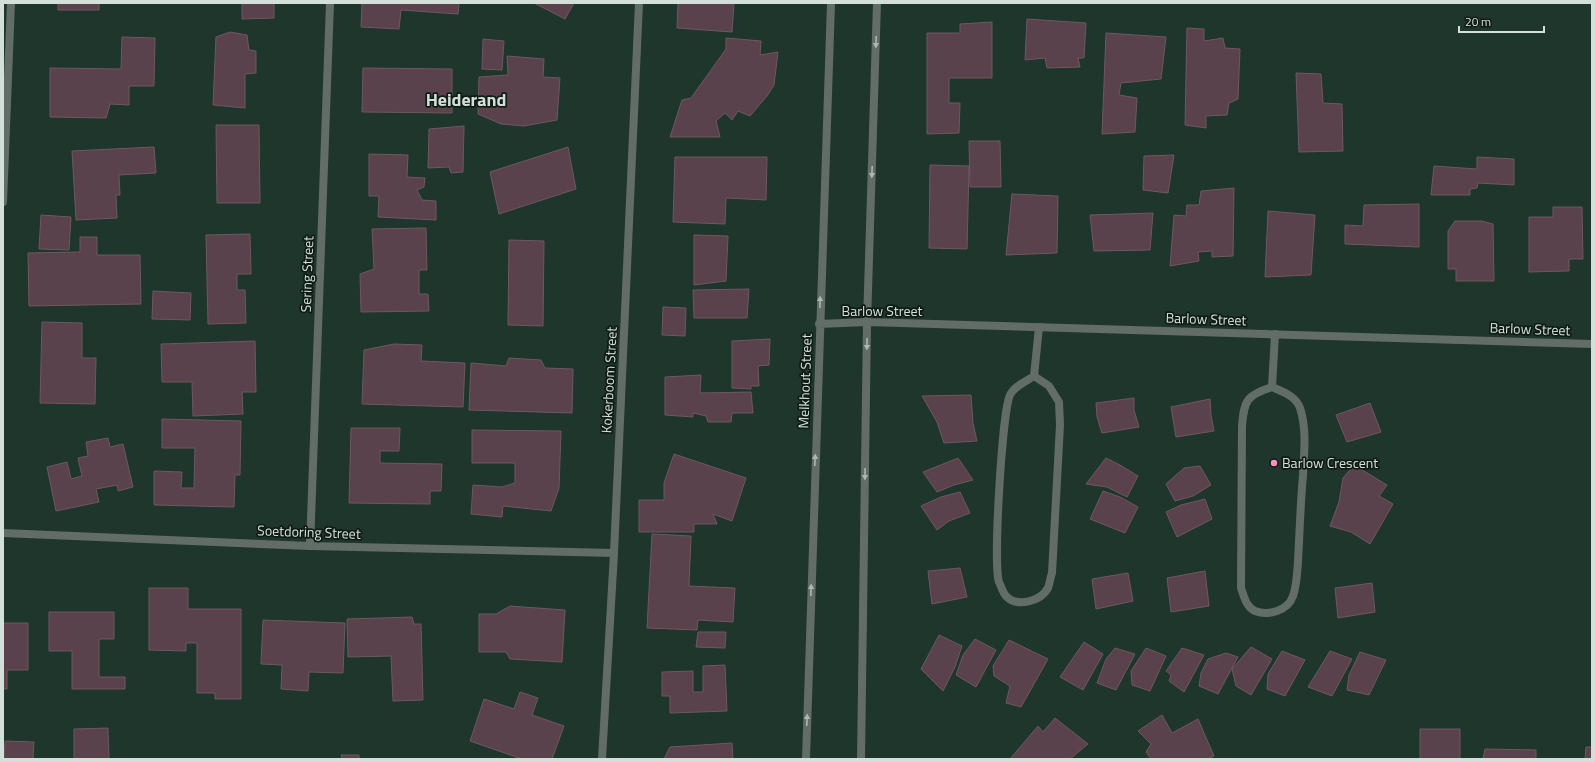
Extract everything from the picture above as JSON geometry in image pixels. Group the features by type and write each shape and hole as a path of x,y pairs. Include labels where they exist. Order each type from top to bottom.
{"street":[{"path":"3,202 11,3"},
{"name":"Sering Street","path":"310,546 330,3"},
{"name":"Kokerboom Street","path":"602,759 614,553 639,3"},
{"name":"Melkhout Street","path":"806,759 819,324 831,3"},
{"path":"861,759 867,322 877,3"},
{"name":"Barlow Street","path":"819,324 867,322 1592,344"},
{"path":"1034,376 1049,386 1059,402 1060,425 1052,573 1047,589 1038,598 1025,602 1014,601 1005,596 999,580 997,568 999,505 1005,410 1010,393 1034,376 1039,327"},
{"path":"1272,387 1275,334"},
{"path":"1272,387 1291,396 1300,408 1304,445 1297,574 1294,596 1288,606 1279,612 1254,610 1247,603 1241,588 1243,413 1246,403 1254,393 1272,387"},
{"name":"Soetdoring Street","path":"3,533 310,546 614,553"}],"building":[{"path":"58,3 99,3 99,10 58,10"},
{"path":"242,3 274,3 274,18 242,19"},
{"path":"362,3 459,3 458,14 401,10 399,29 361,27"},
{"path":"534,3 574,3 565,19"},
{"path":"678,3 734,3 732,32 677,28"},
{"path":"1027,19 1086,23 1084,58 1078,58 1080,67 1047,68 1045,58 1025,60"},
{"path":"992,22 992,78 949,78 949,103 960,103 959,133 927,134 927,33 960,33 960,24"},
{"path":"1187,28 1204,29 1204,41 1223,38 1225,48 1240,49 1238,99 1229,103 1227,115 1206,116 1206,128 1185,125"},
{"path":"230,32 247,35 249,50 256,51 256,73 245,74 245,108 213,105 216,37"},
{"path":"1106,33 1166,37 1161,79 1121,83 1119,95 1137,98 1135,132 1102,134"},
{"path":"122,37 155,38 154,86 129,86 129,105 110,104 106,118 50,117 50,68 121,69"},
{"path":"726,38 761,41 760,55 778,52 774,85 750,116 738,111 732,120 725,113 716,121 720,137 670,137 682,100 691,98 726,49"},
{"path":"483,39 504,41 502,70 482,69"},
{"path":"507,56 544,59 543,77 560,78 557,120 524,126 501,124 478,114 479,77 508,75"},
{"path":"363,68 452,69 452,113 362,112"},
{"path":"1296,73 1321,74 1323,103 1342,104 1343,151 1299,152"},
{"path":"216,125 259,125 260,203 217,203"},
{"path":"464,126 463,172 451,173 449,167 428,168 429,129"},
{"path":"969,141 1000,141 1001,187 970,187"},
{"path":"154,147 156,173 119,175 120,195 116,195 117,218 76,220 72,151"},
{"path":"568,147 576,189 499,214 490,172"},
{"path":"369,154 408,155 407,177 425,178 424,187 417,190 422,200 436,201 436,220 378,217 379,196 369,196"},
{"path":"1174,155 1168,193 1143,190 1144,156"},
{"path":"675,157 767,157 766,200 726,198 725,224 673,222"},
{"path":"1477,157 1514,159 1514,185 1478,183 1477,188 1470,189 1470,195 1431,195 1434,166 1477,169"},
{"path":"930,165 969,166 967,249 929,248"},
{"path":"1234,188 1233,256 1212,257 1212,251 1198,252 1199,261 1170,266 1174,215 1186,216 1187,205 1199,205 1201,191"},
{"path":"1012,194 1058,196 1057,253 1006,255"},
{"path":"1419,204 1419,247 1345,244 1345,225 1363,226 1364,205"},
{"path":"1553,207 1582,207 1583,259 1569,259 1569,271 1529,272 1529,217 1553,217"},
{"path":"1268,211 1315,215 1311,275 1265,277"},
{"path":"1153,213 1150,250 1094,251 1090,215"},
{"path":"41,215 71,217 69,250 39,249"},
{"path":"1455,221 1482,221 1493,224 1494,281 1456,281 1456,269 1448,269 1448,231"},
{"path":"426,228 427,270 419,270 419,294 428,294 429,311 361,312 360,274 374,269 372,229"},
{"path":"250,234 251,274 237,274 237,290 245,290 246,323 208,324 206,235"},
{"path":"694,235 728,236 726,281 694,285"},
{"path":"80,237 97,237 97,255 140,255 141,304 29,306 28,253 80,252"},
{"path":"509,240 544,241 543,326 508,325"},
{"path":"749,289 747,318 694,318 693,290"},
{"path":"153,291 191,293 190,320 152,319"},
{"path":"663,307 686,308 685,336 662,335"},
{"path":"42,322 82,323 82,358 96,358 95,404 40,403"},
{"path":"770,339 769,365 758,366 759,386 751,386 751,389 732,388 732,341"},
{"path":"255,341 256,392 242,392 243,414 193,416 192,382 162,382 161,344"},
{"path":"394,344 422,345 421,361 465,363 463,407 362,404 364,350"},
{"path":"509,358 541,360 545,368 573,369 572,413 469,410 471,363 506,366"},
{"path":"701,375 700,393 751,392 753,413 732,413 731,422 708,422 706,416 693,413 693,417 665,415 665,377"},
{"path":"971,395 973,423 977,441 944,443 937,422 922,396"},
{"path":"1134,398 1134,410 1139,427 1102,433 1097,417 1096,403"},
{"path":"1210,399 1214,431 1176,437 1171,407"},
{"path":"1370,403 1381,432 1347,442 1336,415"},
{"path":"162,419 241,421 240,475 235,475 234,507 154,505 154,471 182,472 181,488 194,488 195,448 162,448"},
{"path":"351,428 400,428 399,451 380,451 380,463 442,464 441,491 430,491 430,504 349,503"},
{"path":"472,430 561,431 559,488 551,511 503,506 502,517 471,514 473,485 502,487 515,483 515,463 472,463"},
{"path":"108,438 110,447 123,444 133,487 118,491 117,485 96,489 99,502 56,511 47,467 67,462 71,479 82,476 78,458 88,456 86,442"},
{"path":"674,454 746,478 732,521 713,514 717,524 694,524 694,532 639,532 639,500 664,500 664,483"},
{"path":"958,458 973,480 954,485 937,492 923,472"},
{"path":"1106,458 1138,476 1127,497 1107,487 1086,484"},
{"path":"1354,465 1387,485 1379,496 1393,504 1370,544 1351,532 1330,526 1339,502 1343,478"},
{"path":"1200,466 1211,485 1193,496 1175,501 1166,484 1184,468"},
{"path":"1103,491 1120,497 1138,507 1125,533 1090,519"},
{"path":"960,492 970,513 949,521 937,530 921,506 941,497"},
{"path":"1205,499 1212,519 1177,537 1166,512 1181,505"},
{"path":"652,534 691,536 689,586 735,588 733,622 698,620 697,630 647,628"},
{"path":"960,568 967,597 932,604 928,571"},
{"path":"1205,571 1209,606 1171,612 1167,578"},
{"path":"1128,573 1133,601 1096,609 1092,579"},
{"path":"1372,583 1375,612 1338,618 1335,588"},
{"path":"149,588 188,588 188,609 241,609 241,699 215,699 215,693 197,693 197,643 186,643 186,651 149,650"},
{"path":"510,606 565,610 562,662 510,659 506,652 479,652 479,614 496,614"},
{"path":"49,612 114,612 114,639 99,639 99,677 125,677 125,689 72,689 72,651 49,651"},
{"path":"412,617 414,624 421,624 423,700 393,701 391,656 348,657 347,619"},
{"path":"263,620 345,623 343,673 309,672 308,691 281,689 282,665 261,664"},
{"path":"3,623 28,623 28,670 7,670 7,689 3,689"},
{"path":"698,632 726,632 725,648 696,647"},
{"path":"939,635 962,646 955,667 943,691 921,669"},
{"path":"975,639 996,650 976,687 956,675 963,655"},
{"path":"1009,640 1048,659 1021,707 1006,703 1010,686 994,676 993,666"},
{"path":"1084,642 1103,654 1083,690 1060,677"},
{"path":"1251,647 1272,659 1251,695 1236,686 1232,669"},
{"path":"1115,648 1135,654 1116,690 1097,683 1106,659"},
{"path":"1146,648 1166,656 1150,691 1132,685 1131,671"},
{"path":"1182,648 1204,655 1184,692 1169,681 1171,675 1166,671"},
{"path":"1282,651 1305,660 1285,696 1267,689 1268,674"},
{"path":"1330,651 1352,659 1332,696 1308,687"},
{"path":"1360,652 1386,660 1369,695 1347,690 1349,675"},
{"path":"1226,653 1238,657 1218,694 1199,686 1201,673 1208,659"},
{"path":"725,665 727,711 670,713 670,696 662,696 662,672 693,671 693,692 703,692 703,666"},
{"path":"520,692 538,698 532,715 564,726 552,759 522,759 470,741 484,699 514,709"},
{"path":"1162,715 1172,733 1198,719 1214,756 1208,759 1151,759 1146,752 1151,744 1138,731"},
{"path":"1055,718 1088,744 1070,759 1010,759 1038,726 1043,732"},
{"path":"108,728 109,759 74,759 74,729"},
{"path":"1420,729 1460,729 1460,759 1420,759"},
{"path":"5,741 34,742 33,759 4,759"},
{"path":"732,743 733,759 664,759 670,747"},
{"path":"1586,747 1592,747 1592,759 1585,759"},
{"path":"1485,749 1536,750 1536,759 1483,759"},
{"path":"341,755 359,755 359,759 342,759"}],"place":[{"name":"Barlow Crescent","path":"1274,463"}],"district":[{"name":"Heiderand","path":"466,100"}]}
